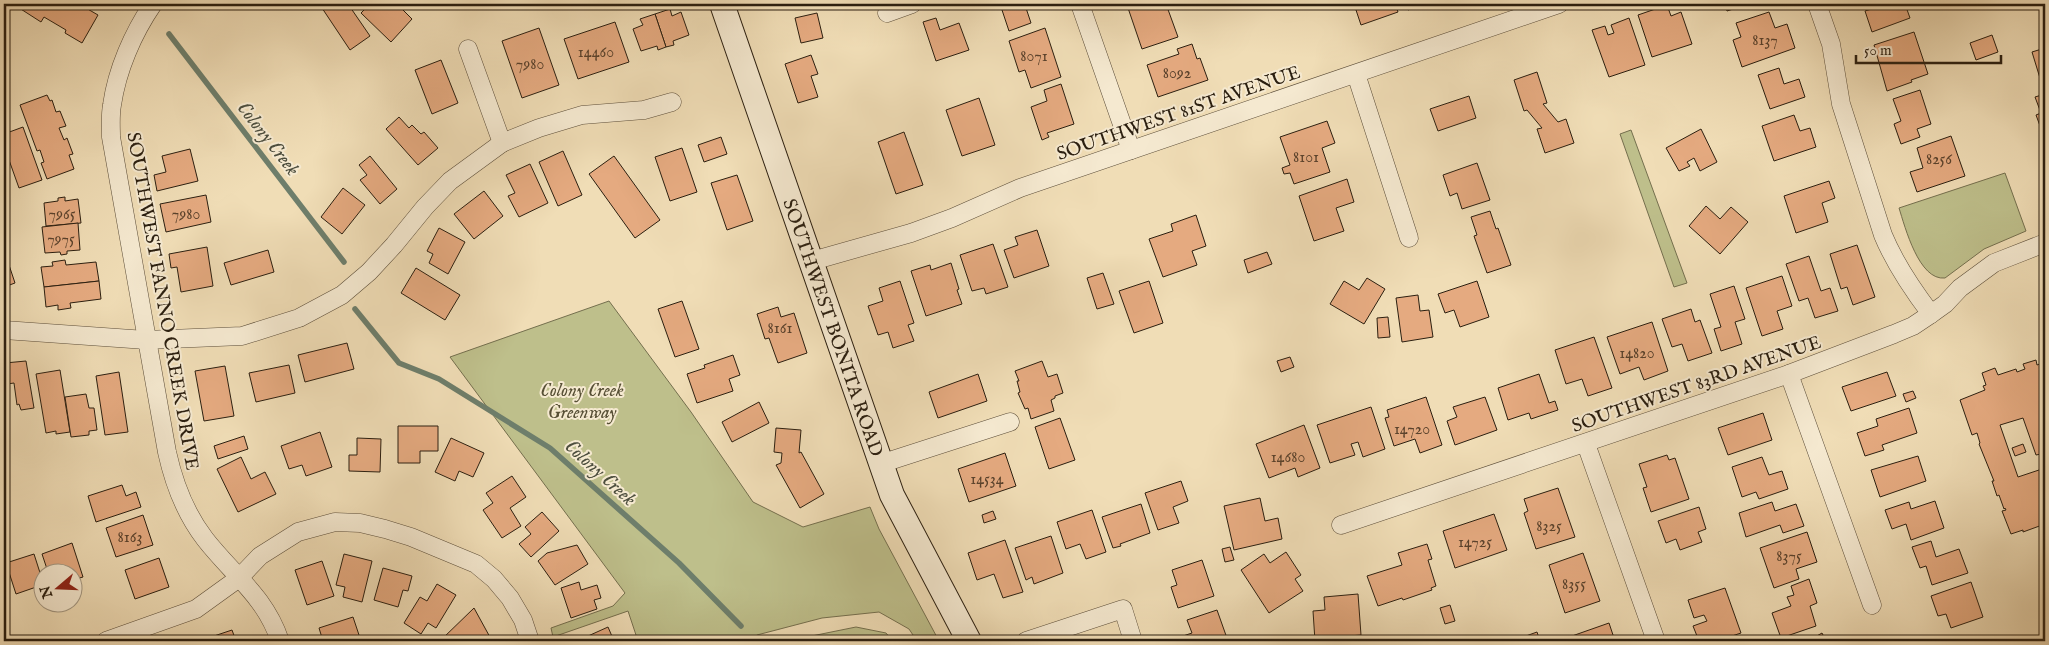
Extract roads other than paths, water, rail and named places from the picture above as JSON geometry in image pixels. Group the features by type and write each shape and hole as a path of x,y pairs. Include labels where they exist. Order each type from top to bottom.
{"main road":[{"name":"SOUTHWEST BONITA ROAD","path":"722,4 892,495 905,523 969,641"}],"street":[{"name":"SOUTHWEST FANNO CREEK DRIVE","path":"152,4 142,21 119,75 112,106 111,137 166,452 176,489 195,524 238,578 262,604 270,617 280,641"},
{"path":"887,13 912,4"},
{"path":"1080,4 1131,150"},
{"name":"SOUTHWEST 81ST AVENUE","path":"812,261 911,233 952,218 1020,188 1559,4"},
{"path":"1817,4 1831,44 1841,104 1883,234 1891,253 1914,292 1931,314"},
{"path":"468,49 502,143"},
{"path":"1356,74 1408,238"},
{"path":"4,330 146,340 242,336 299,318 342,295 369,272 450,181 502,143 539,128 582,115 644,110 672,102"},
{"name":"SOUTHWEST 83RD AVENUE","path":"1341,525 1789,374 1894,334 1912,326 1931,314 1945,304 1960,288 1994,263 2045,243"},
{"path":"1789,374 1872,605"},
{"path":"880,464 1010,422"},
{"path":"1586,444 1656,641"},
{"path":"106,641 196,609 238,578 260,556 298,532 334,522 360,523 411,537 476,564 510,598 524,620 530,641"},
{"path":"1026,641 1122,609 1133,641"}],"waterway":[{"name":"Colony Creek","path":"169,34 344,262"},
{"name":"Colony Creek","path":"355,309 399,363 439,379 550,448 679,563 741,626"}],"park label":[{"name":"Colony Creek Greenway","path":"582,400"}]}
